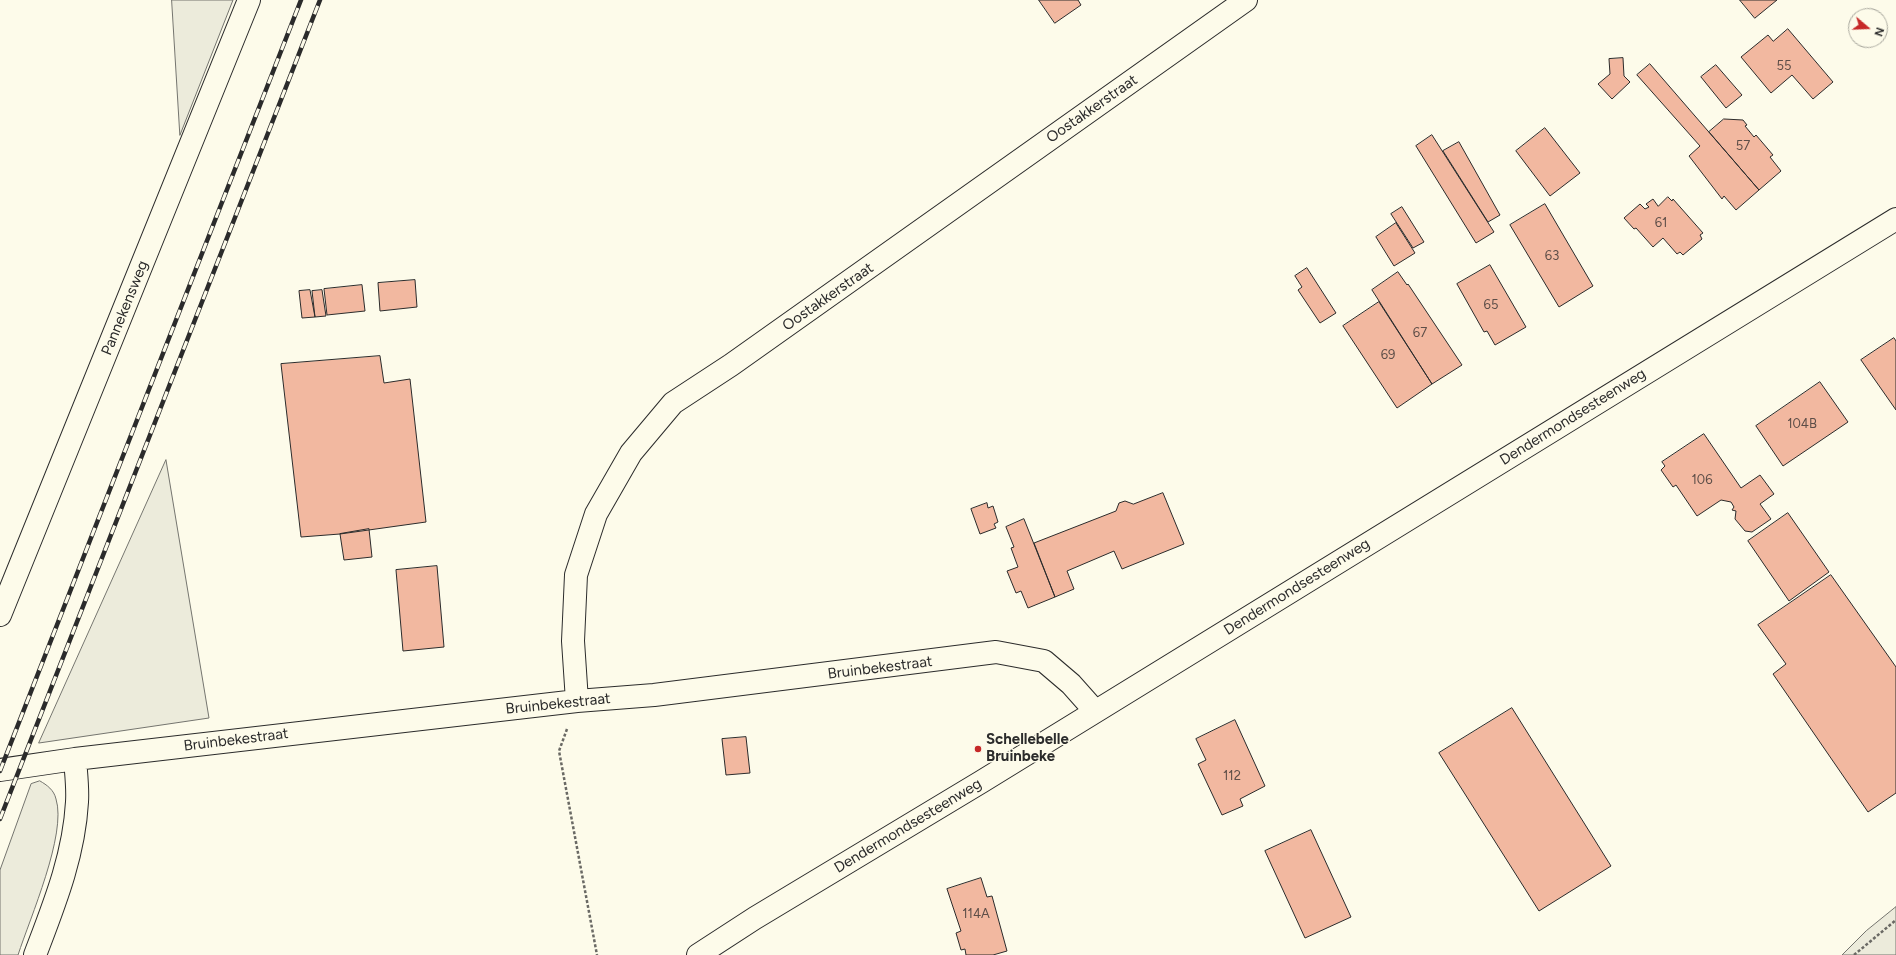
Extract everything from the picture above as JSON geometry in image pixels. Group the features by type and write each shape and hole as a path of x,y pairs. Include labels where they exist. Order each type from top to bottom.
{"street":[{"name":"Pannekensweg","path":"0,615 249,0"},
{"name":"Oostakkerstraat","path":"577,701 573,641 576,575 596,514 631,453 673,403 731,365 1246,0"},
{"name":"Dendermondsesteenweg","path":"698,955 755,918 1896,219"},
{"name":"Bruinbekestraat","path":"0,770 75,759 577,701 662,694 996,652 1044,661 1071,684 1095,711"},
{"path":"35,955 64,878 74,834 77,800 75,759"}],"path":[{"path":"577,701 559,751 597,955"},
{"path":"1854,955 1896,920"}],"shaded area":[{"path":"172,0 233,0 180,135"},
{"path":"166,460 209,718 39,743"},
{"path":"40,781 52,790 56,799 58,814 52,854 46,876 18,955 0,955 0,870 31,784"},
{"path":"1896,907 1896,955 1842,955 1866,931"}],"building":[{"path":"1039,0 1078,0 1081,5 1055,23"},
{"path":"1740,0 1777,0 1755,18"},
{"path":"1788,29 1833,82 1813,99 1792,75 1771,93 1741,57 1768,35 1773,41"},
{"path":"1623,58 1624,76 1630,82 1612,99 1598,84 1610,74 1609,59"},
{"path":"1650,64 1759,190 1736,210 1724,196 1722,199 1689,156 1700,146 1637,75"},
{"path":"1716,65 1742,95 1726,108 1701,77"},
{"path":"1724,119 1743,120 1747,125 1745,126 1754,137 1756,135 1773,155 1770,157 1781,171 1759,190 1709,132"},
{"path":"1545,128 1580,173 1550,196 1516,151"},
{"path":"1432,135 1494,232 1476,243 1416,146"},
{"path":"1459,142 1500,215 1488,222 1443,151"},
{"path":"1668,197 1672,201 1673,199 1703,233 1700,235 1702,239 1683,255 1680,252 1677,254 1663,238 1653,247 1636,228 1634,229 1624,218 1640,204 1645,209 1649,207 1646,204 1653,199 1658,206"},
{"path":"1545,204 1593,286 1559,307 1510,225"},
{"path":"1402,207 1424,242 1413,248 1391,214"},
{"path":"1396,223 1415,253 1394,266 1376,237"},
{"path":"1490,265 1526,327 1495,345 1487,331 1484,332 1457,284"},
{"path":"1307,268 1336,313 1320,323 1298,290 1302,287 1295,276"},
{"path":"1398,272 1407,285 1408,284 1462,365 1432,384 1372,290"},
{"path":"415,280 417,307 380,311 378,283"},
{"path":"362,285 365,311 327,315 324,289"},
{"path":"310,290 315,317 302,318 299,291"},
{"path":"322,290 326,316 315,317 312,291"},
{"path":"1379,302 1432,384 1397,408 1343,326"},
{"path":"1894,338 1896,341 1896,410 1861,360"},
{"path":"380,356 384,383 410,379 426,522 340,534 301,537 281,364"},
{"path":"1820,382 1848,422 1783,466 1756,426"},
{"path":"1704,434 1741,488 1760,475 1774,494 1760,504 1771,519 1752,532 1745,531 1735,519 1736,511 1732,510 1734,507 1731,502 1721,500 1697,516 1676,485 1673,487 1661,470 1665,466 1662,462"},
{"path":"1163,493 1184,544 1122,569 1114,551 1067,571 1074,589 1055,597 1034,543 1116,511 1119,503 1125,501 1133,504"},
{"path":"987,503 988,508 993,506 998,522 994,524 996,528 980,534 971,509"},
{"path":"1788,513 1829,572 1789,601 1748,541"},
{"path":"1024,519 1055,597 1028,608 1021,591 1016,593 1007,571 1018,567 1011,548 1014,547 1006,527"},
{"path":"369,529 372,557 344,560 340,534"},
{"path":"437,566 444,647 403,651 396,570"},
{"path":"1831,575 1896,667 1896,793 1868,812 1773,674 1786,664 1758,625"},
{"path":"1512,708 1611,866 1539,911 1439,753"},
{"path":"1235,720 1265,786 1240,799 1243,806 1222,815 1198,764 1206,760 1196,739"},
{"path":"746,737 750,773 726,775 722,739"},
{"path":"1311,830 1351,917 1305,938 1265,851"},
{"path":"981,878 987,897 992,896 1007,951 993,955 966,955 965,949 961,950 956,933 961,931 947,889"}],"railway":[{"path":"0,771 301,0"},
{"path":"0,819 320,0"}],"place":[{"name":"Schellebelle Bruinbeke","path":"978,749"}]}
